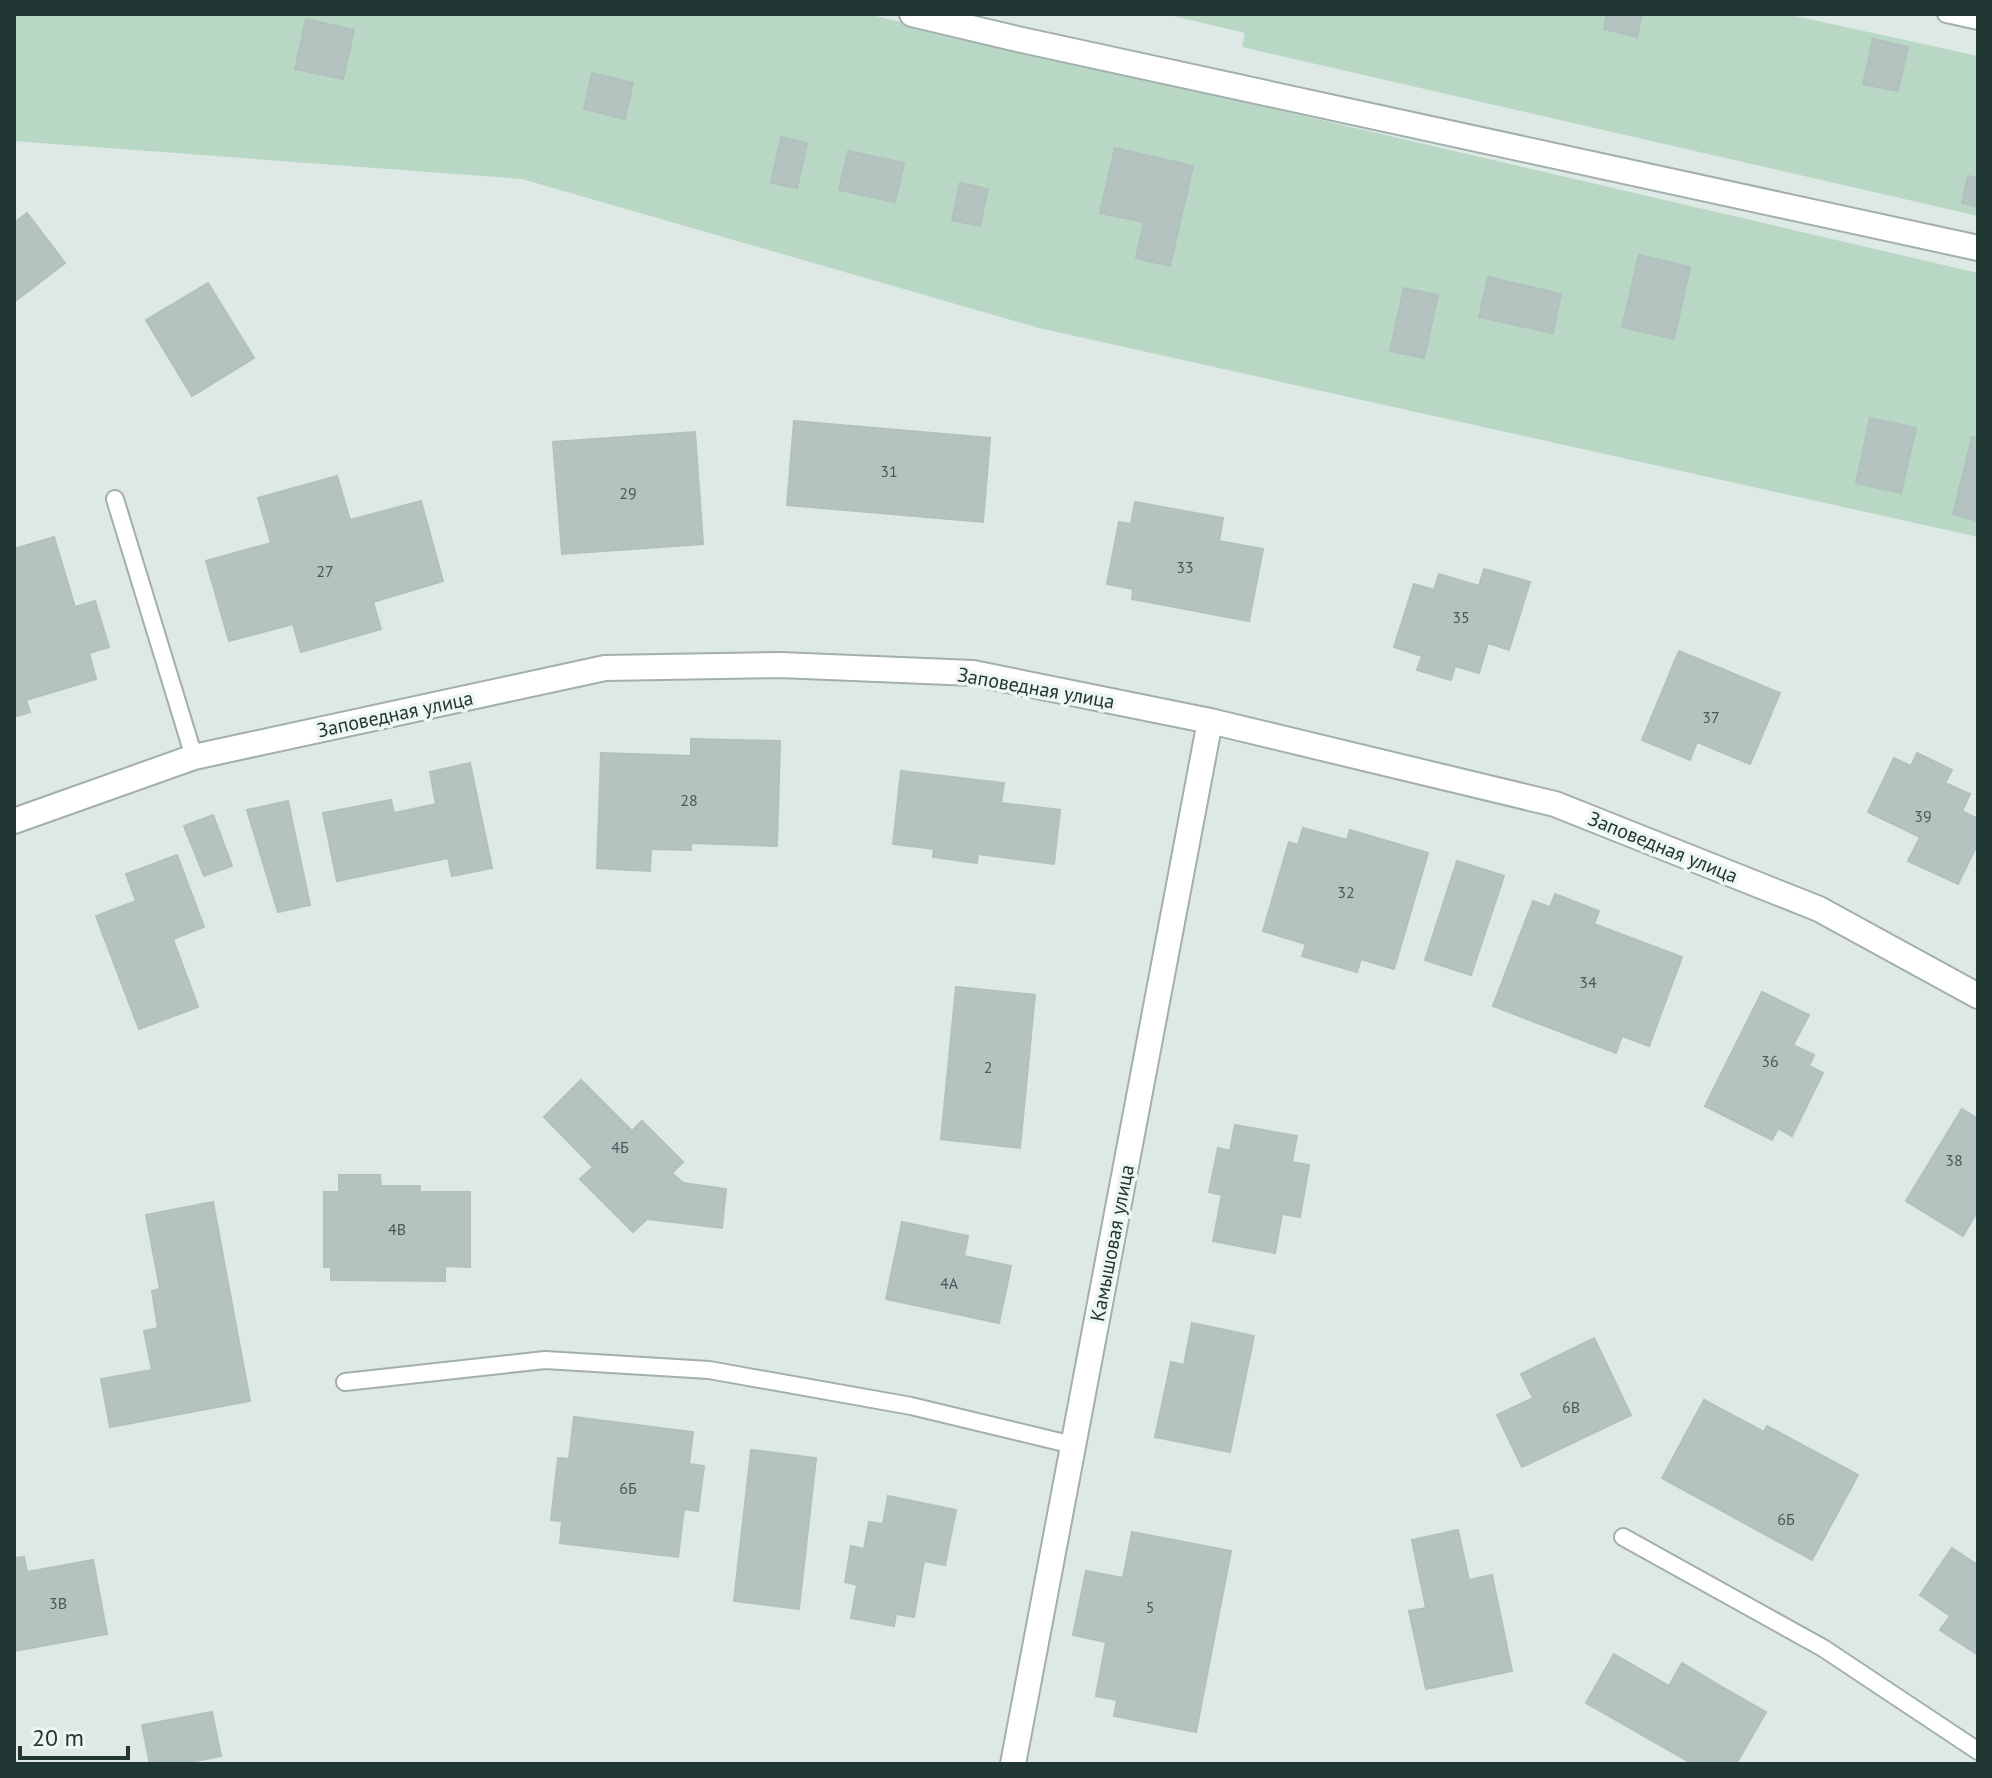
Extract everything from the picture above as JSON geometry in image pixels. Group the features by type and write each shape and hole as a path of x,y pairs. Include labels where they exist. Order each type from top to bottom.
{"street":[{"path":"912,14 1978,248"},
{"name":"Заповедная улица","path":"14,821 194,757 605,668 780,665 973,673 1210,721 1555,804 1819,909 1978,996"},
{"name":"Камышовая улица","path":"1013,1764 1210,721"}],"lane":[{"path":"1946,14 1978,21"},
{"path":"115,499 194,757"},
{"path":"345,1382 545,1360 709,1370 911,1406 1073,1445"},
{"path":"1623,1537 1823,1648 1978,1751"}],"green space":[{"path":"14,14 867,14 1978,273 1978,537 1039,328 522,179 14,141"},
{"path":"1165,14 1786,14 1978,56 1978,216 1242,47 1245,33"}],"building":[{"path":"1607,14 1642,14 1637,37 1604,29"},
{"path":"306,19 354,30 343,79 295,69"},
{"path":"1873,39 1908,47 1898,91 1863,84"},
{"path":"592,73 633,83 625,119 584,109"},
{"path":"781,137 807,143 797,188 771,183"},
{"path":"1115,148 1193,166 1170,266 1136,258 1144,222 1100,213"},
{"path":"848,151 904,163 895,202 839,190"},
{"path":"1968,176 1978,178 1978,207 1962,203"},
{"path":"960,183 988,189 980,226 952,220"},
{"path":"27,213 65,263 14,302 14,223"},
{"path":"1639,255 1690,267 1674,339 1622,327"},
{"path":"1488,277 1561,294 1553,333 1479,317"},
{"path":"208,283 254,358 192,396 146,320"},
{"path":"1404,288 1438,295 1424,358 1390,351"},
{"path":"1870,418 1916,428 1901,493 1856,483"},
{"path":"794,421 990,438 983,522 787,505"},
{"path":"695,432 703,544 562,554 553,442"},
{"path":"1972,437 1978,439 1978,521 1953,514"},
{"path":"337,476 350,520 421,501 443,581 373,602 381,629 301,652 293,624 229,641 206,561 271,543 258,498"},
{"path":"1135,502 1223,518 1219,541 1263,549 1249,621 1132,599 1133,589 1107,584 1119,522 1131,524"},
{"path":"54,537 75,607 95,601 109,647 89,653 96,679 26,700 30,712 14,717 14,549"},
{"path":"1484,569 1530,582 1509,650 1488,643 1479,673 1455,666 1451,680 1417,670 1422,656 1394,647 1414,584 1434,590 1439,574 1479,586"},
{"path":"1679,651 1780,693 1750,764 1697,742 1690,760 1642,740"},
{"path":"691,739 780,741 777,846 691,843 691,850 651,849 650,871 597,868 601,753 691,756"},
{"path":"1917,753 1952,770 1945,783 1970,794 1962,811 1978,819 1978,843 1958,884 1908,861 1920,837 1868,812 1894,758 1911,766"},
{"path":"470,763 492,868 452,876 448,858 337,881 323,813 391,800 394,813 436,804 430,772"},
{"path":"901,771 1004,783 1001,803 1060,810 1054,864 978,854 977,863 933,857 934,849 893,844"},
{"path":"288,801 310,905 278,912 247,810"},
{"path":"213,815 232,866 204,876 184,826"},
{"path":"1303,828 1347,840 1350,830 1428,853 1394,969 1361,959 1357,972 1302,956 1306,944 1263,931 1289,842 1298,845"},
{"path":"177,855 204,927 173,939 198,1007 139,1029 96,916 136,901 126,874"},
{"path":"1457,861 1504,876 1471,975 1425,960"},
{"path":"1555,894 1599,911 1594,924 1682,957 1649,1046 1622,1036 1616,1053 1493,1006 1533,901 1550,907"},
{"path":"956,987 1035,995 1020,1148 941,1139"},
{"path":"1762,992 1809,1015 1793,1045 1814,1055 1809,1066 1823,1073 1792,1136 1778,1128 1772,1140 1705,1106"},
{"path":"581,1080 632,1131 642,1121 683,1162 672,1173 683,1183 726,1189 722,1228 647,1219 633,1232 580,1179 593,1167 544,1117"},
{"path":"1962,1109 1978,1119 1978,1210 1963,1236 1906,1201"},
{"path":"1235,1125 1297,1136 1292,1162 1309,1165 1300,1217 1282,1214 1275,1253 1213,1241 1222,1195 1209,1192 1218,1148 1230,1151"},
{"path":"339,1175 380,1175 381,1186 420,1186 420,1192 470,1192 470,1267 445,1266 445,1281 331,1280 331,1267 324,1267 324,1192 339,1192"},
{"path":"213,1202 250,1401 110,1427 101,1379 152,1370 144,1331 158,1328 152,1291 160,1289 146,1215"},
{"path":"902,1222 968,1236 964,1256 1011,1266 999,1323 886,1299"},
{"path":"1192,1323 1254,1336 1230,1452 1155,1437 1171,1362 1184,1365"},
{"path":"1594,1338 1631,1415 1522,1467 1497,1415 1533,1398 1521,1374"},
{"path":"1704,1400 1764,1432 1767,1426 1858,1475 1812,1560 1662,1478"},
{"path":"574,1417 693,1432 689,1464 704,1466 698,1511 684,1509 678,1557 560,1543 562,1521 551,1520 558,1458 569,1459"},
{"path":"751,1450 816,1458 799,1609 734,1601"},
{"path":"888,1496 956,1510 945,1565 924,1561 914,1617 896,1614 894,1626 851,1618 857,1585 845,1582 851,1546 864,1549 869,1522 883,1524"},
{"path":"1458,1530 1469,1580 1492,1575 1512,1671 1426,1689 1409,1611 1426,1608 1412,1540"},
{"path":"1132,1532 1231,1551 1196,1732 1114,1716 1117,1700 1096,1696 1106,1642 1073,1635 1086,1571 1123,1578"},
{"path":"1952,1548 1976,1564 1978,1561 1978,1655 1940,1630 1950,1616 1920,1595"},
{"path":"24,1557 27,1572 93,1560 107,1634 14,1651 14,1558"},
{"path":"1614,1654 1669,1686 1682,1663 1717,1684 1677,1755 1586,1703"},
{"path":"1717,1684 1766,1712 1736,1764 1693,1764 1677,1755"},
{"path":"212,1712 221,1756 180,1764 150,1764 142,1725"}]}
